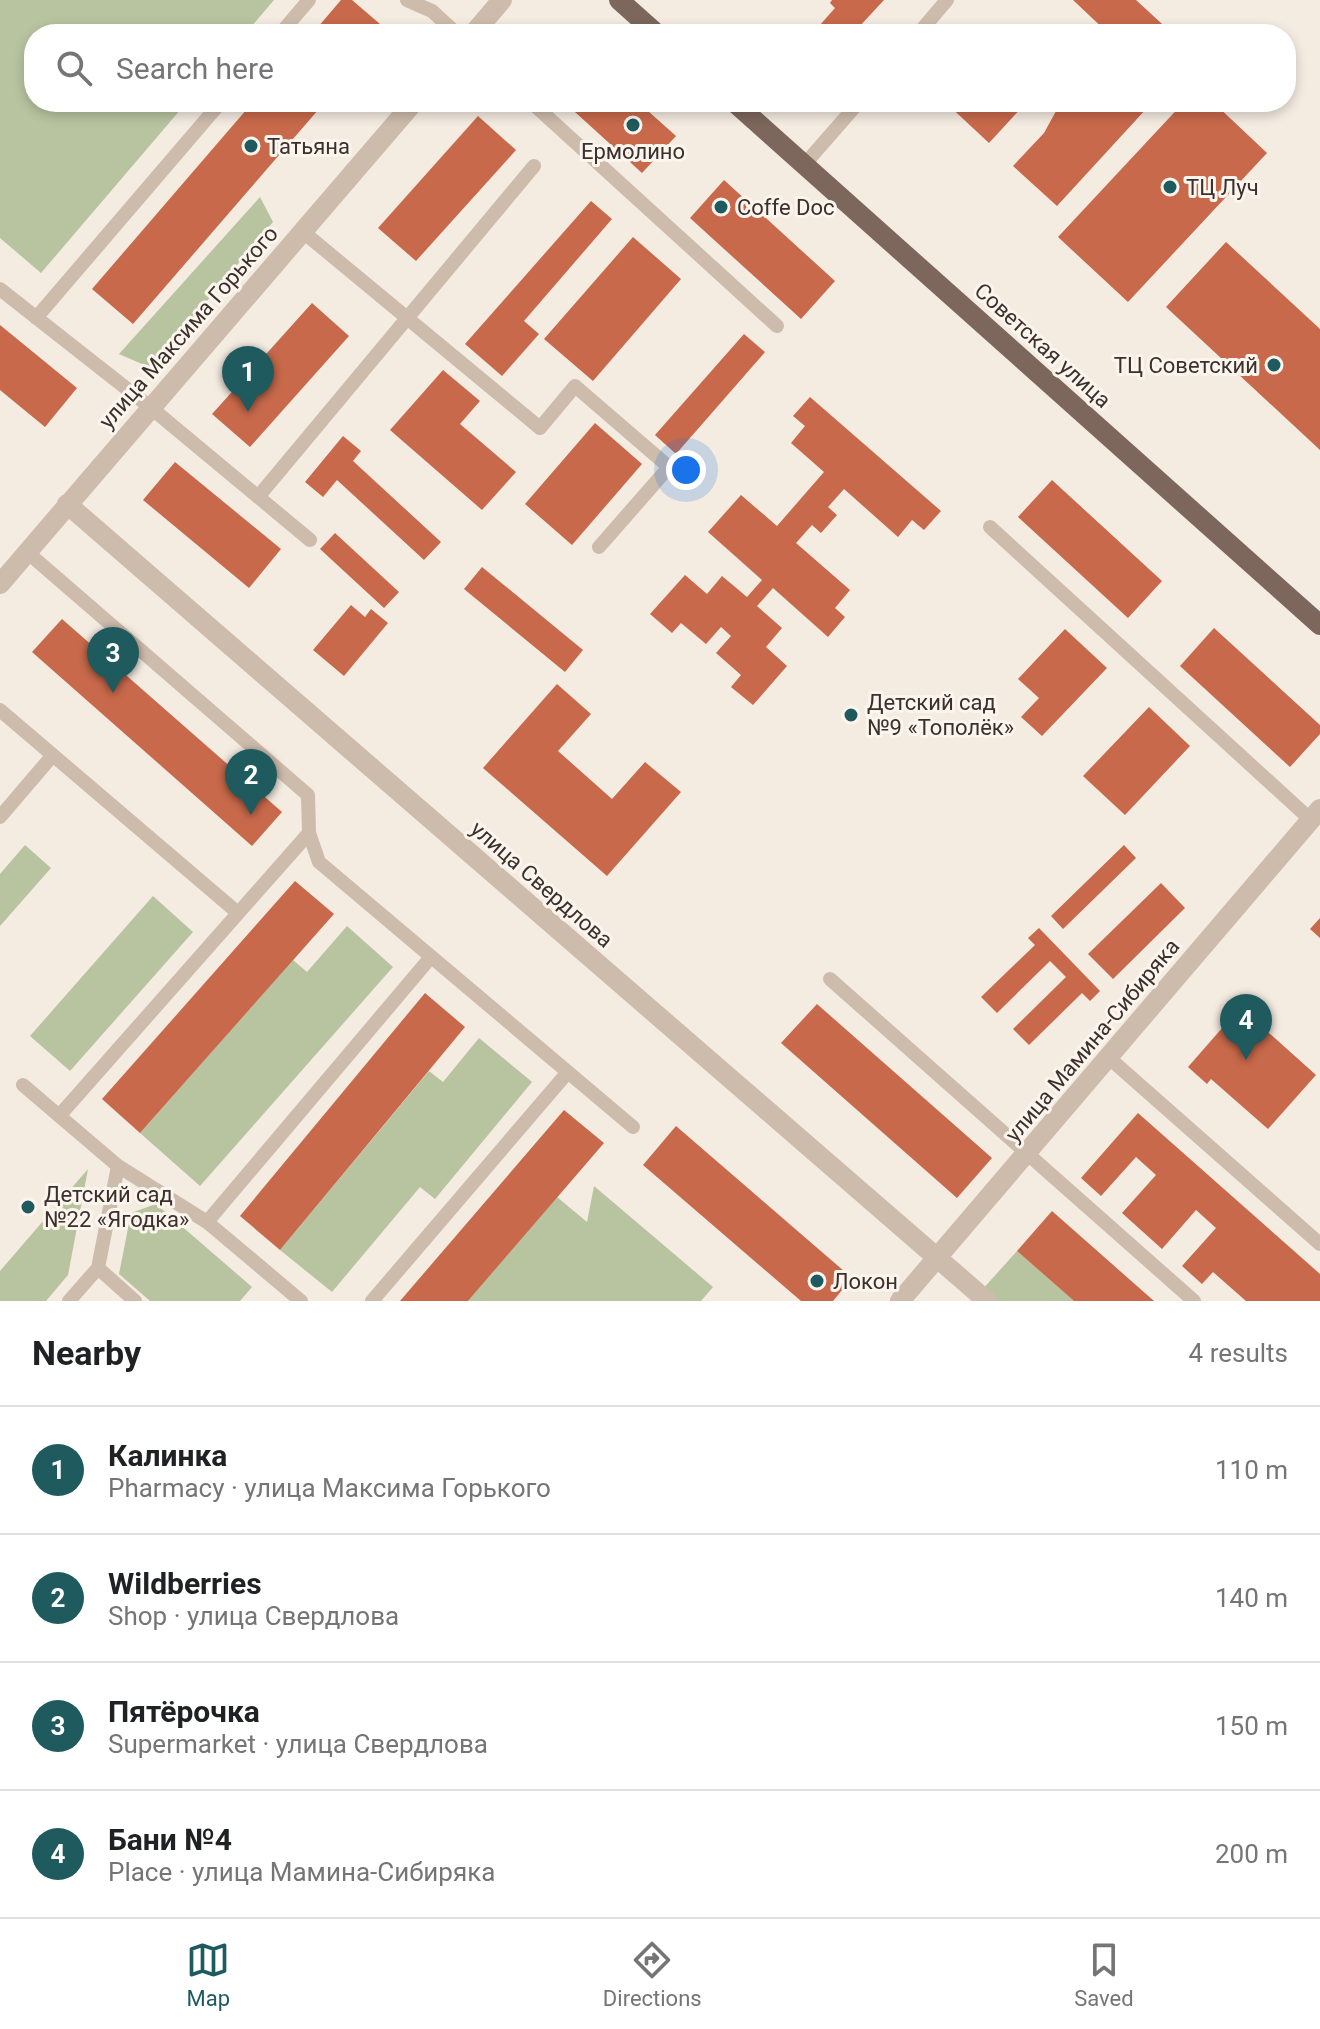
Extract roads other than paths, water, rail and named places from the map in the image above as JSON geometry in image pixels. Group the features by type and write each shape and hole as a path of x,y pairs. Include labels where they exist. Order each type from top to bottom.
{"main road":[{"path":"619,0 646,24"},
{"name":"Советская улица","path":"745,112 1320,625"}],"street":[{"path":"482,24 502,0"},
{"name":"улица Максима Горького","path":"0,584 405,112"},
{"name":"улица Свердлова","path":"67,504 987,1301"},
{"name":"улица Мамина-Сибиряка","path":"900,1301 1315,815"}],"lane":[{"path":"289,24 309,0"},
{"path":"407,0 432,11 446,24"},
{"path":"927,24 947,0"},
{"path":"36,318 212,112"},
{"path":"542,112 777,326"},
{"path":"804,165 850,112"},
{"path":"258,497 534,166"},
{"path":"302,231 540,428 575,386 669,467 599,547"},
{"path":"0,289 150,407 310,540"},
{"path":"990,527 1315,815"},
{"path":"27,552 308,795 309,833 319,862 633,1127"},
{"path":"0,710 238,913"},
{"path":"0,817 53,755"},
{"path":"59,1116 309,833"},
{"path":"207,1222 431,957"},
{"path":"830,979 1194,1301"},
{"path":"1108,1057 1320,1244"},
{"path":"372,1301 568,1072"},
{"path":"23,1085 118,1166 207,1222 301,1301"},
{"path":"69,1301 98,1268 118,1166"},
{"path":"98,1268 135,1301"}],"place":[{"name":"Ермолино","path":"633,125"},
{"name":"Татьяна","path":"251,146"},
{"name":"ТЦ Луч","path":"1170,187"},
{"name":"Coffe Doc","path":"721,207"},
{"name":"ТЦ Советский","path":"1274,365"},
{"name":"Калинка","path":"248,412"},
{"name":"Пятёрочка","path":"113,693"},
{"name":"Детский сад №9 «Тополёк»","path":"851,715"},
{"name":"Wildberries","path":"251,815"},
{"name":"Бани №4","path":"1246,1060"},
{"name":"Детский сад №22 «Ягодка»","path":"28,1207"},
{"name":"Локон","path":"817,1281"}]}
